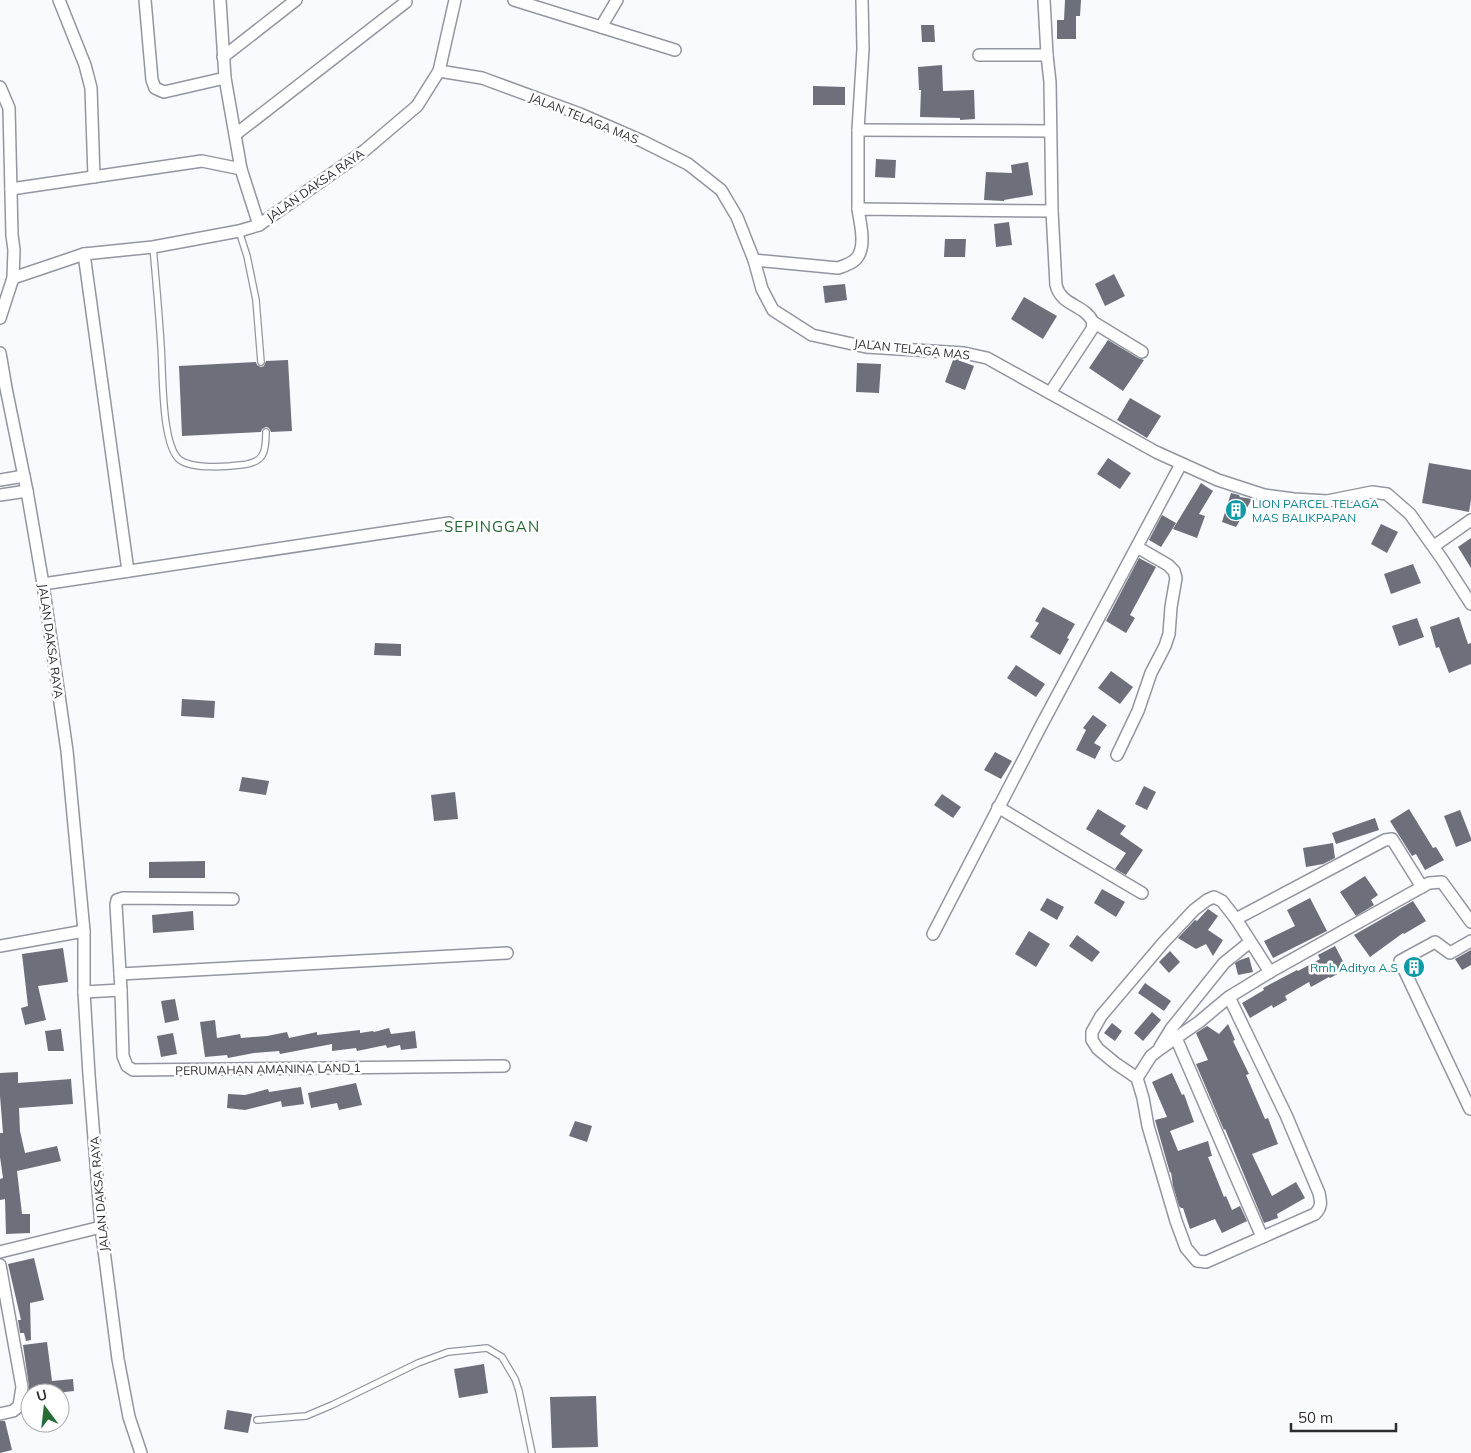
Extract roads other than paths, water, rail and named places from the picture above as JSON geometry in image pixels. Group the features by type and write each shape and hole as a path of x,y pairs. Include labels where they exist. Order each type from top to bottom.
{"street":[{"path":"59,0 85,65 91,88 94,177"},
{"path":"144,0 152,80 155,88 164,92 225,78"},
{"path":"220,0 225,78 241,169 259,225"},
{"path":"224,57 296,0"},
{"name":"JALAN DAKSA RAYA","path":"13,278 84,254 153,247 239,231 259,225 364,151 417,106 438,71 455,0"},
{"path":"514,0 532,3 675,50"},
{"path":"601,27 617,0"},
{"path":"754,260 838,268 848,265 857,258 862,245 858,209 858,130 863,49 862,0"},
{"path":"1044,0 1050,82 1052,211 1058,293 1090,316 1093,322 1142,352"},
{"path":"236,134 406,2"},
{"path":"979,56 1047,56"},
{"name":"JALAN TELAGA MAS","path":"438,71 482,78 580,114 642,141 688,164 721,190 737,217 754,260 762,289 773,310 812,335 866,347 964,353 987,358 1181,464 1218,480 1264,494 1294,499 1327,501 1372,492 1387,494 1410,514 1434,546 1471,604"},
{"path":"0,87 9,108 14,250 13,278 0,318"},
{"path":"858,130 1050,131"},
{"path":"11,189 202,161 241,169"},
{"path":"858,209 1052,211"},
{"path":"84,254 128,571"},
{"path":"1050,393 1092,329 1093,322"},
{"name":"JALAN DAKSA RAYA","path":"0,353 43,584 67,751 84,931 84,992 101,1227 120,1369 129,1417 140,1453"},
{"path":"933,934 998,807 1181,464"},
{"path":"0,480 24,476"},
{"path":"0,495 27,491"},
{"path":"1434,546 1471,520"},
{"path":"43,584 448,524"},
{"path":"1117,755 1138,711 1150,673 1169,634 1176,578 1174,571 1168,565 1137,547"},
{"path":"998,807 1142,893"},
{"path":"1236,919 1385,840 1392,839 1422,887"},
{"path":"1137,1078 1151,1056 1229,997 1429,883 1442,882 1471,922"},
{"path":"1229,997 1286,1115 1322,1203 1315,1214 1206,1262 1197,1261 1186,1248 1176,1221 1148,1126 1137,1078 1098,1049 1092,1040 1092,1032 1101,1016 1163,943 1194,910 1214,897 1222,901 1236,919 1270,972"},
{"name":"PERUMAHAN AMANINA LAND 1","path":"233,899 123,898 117,900 123,1056 127,1066 133,1070 504,1066"},
{"path":"0,946 84,931"},
{"path":"1470,1109 1400,961 1435,942 1450,954 1471,941"},
{"path":"1160,1049 1171,1029 1224,963 1250,942"},
{"path":"120,974 507,953"},
{"path":"84,992 121,990"},
{"path":"1176,1038 1262,1237"},
{"path":"0,1252 101,1227"},
{"path":"0,1265 22,1387 19,1406 13,1411 0,1414"}],"lane":[{"path":"239,231 247,256 256,300 261,362"},
{"path":"153,247 164,412 173,451 181,460 193,465 228,466 250,464 260,459 266,449 266,432"},
{"path":"257,1420 306,1416 418,1363 448,1352 487,1348 502,1357 515,1379 532,1453"}],"place":[{"name":"LION PARCEL TELAGA MAS BALIKPAPAN","path":"1236,510"},
{"name":"Rmh Aditya A.S","path":"1414,967"}],"district":[{"name":"SEPINGGAN","path":"492,526"}]}
